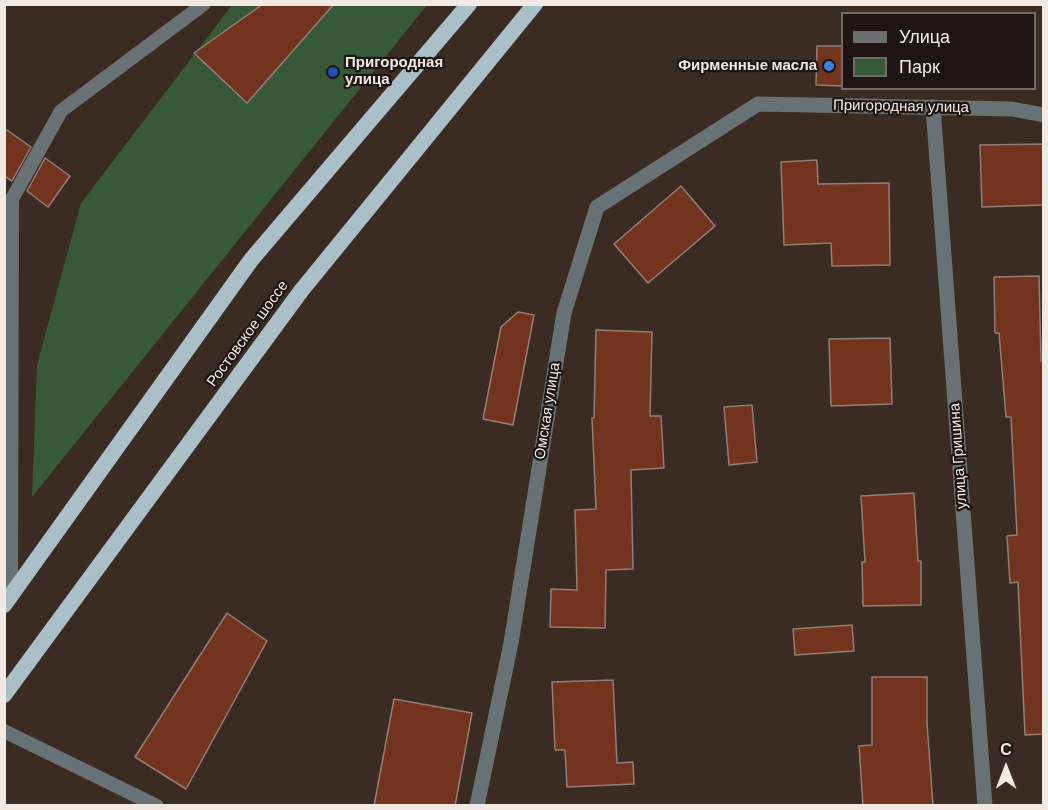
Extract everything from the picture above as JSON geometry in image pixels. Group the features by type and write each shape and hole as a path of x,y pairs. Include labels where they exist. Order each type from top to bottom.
{"highway":[{"path":"8,600 251,260 469,4"},
{"name":"Ростовское шоссе","path":"4,695 301,291 535,4"}],"street":[{"name":"Пригородная улица","path":"758,104 1012,109 1044,115"},
{"name":"Омская улица","path":"477,806 511,643 564,312 597,207 758,104"},
{"name":"улица Гришина","path":"933,107 985,806"}],"lane":[{"path":"8,600 12,199 62,111 204,4"},
{"path":"4,731 157,806"}],"green space":[{"path":"232,5 427,5 32,497 37,365 81,203"}],"building":[{"path":"263,4 334,4 247,103 194,53"},
{"name":"Фирменные масла","path":"817,46 841,46 841,86 816,85"},
{"path":"4,128 31,147 12,181 4,176"},
{"path":"1044,144 1044,205 982,207 980,145"},
{"path":"45,158 70,176 48,207 27,191"},
{"path":"817,160 818,184 889,183 890,265 832,266 831,243 784,245 781,162"},
{"path":"681,186 715,226 648,283 614,244"},
{"path":"1039,276 1041,361 1044,361 1044,734 1025,735 1018,582 1010,583 1007,536 1017,535 1011,417 1006,417 999,333 995,333 994,277"},
{"path":"518,312 534,315 513,425 483,419 501,327"},
{"path":"596,330 652,332 650,416 661,416 664,468 631,470 633,569 606,570 605,628 550,627 551,589 577,590 575,510 596,509 592,418 594,418"},
{"path":"890,338 892,404 831,406 829,339"},
{"path":"752,405 757,462 729,465 724,407"},
{"path":"914,493 918,561 921,561 921,605 863,606 862,562 865,562 861,496"},
{"path":"227,613 267,641 186,789 135,757"},
{"path":"852,625 854,651 795,655 793,629"},
{"path":"872,677 927,677 927,723 933,806 863,806 859,746 872,745"},
{"path":"613,680 617,763 633,762 634,784 567,787 565,750 555,750 552,682"},
{"path":"394,699 472,713 455,806 374,806"}],"place":[{"name":"Фирменные масла","path":"829,66"},
{"name":"Пригородная улица","path":"333,72"}]}
